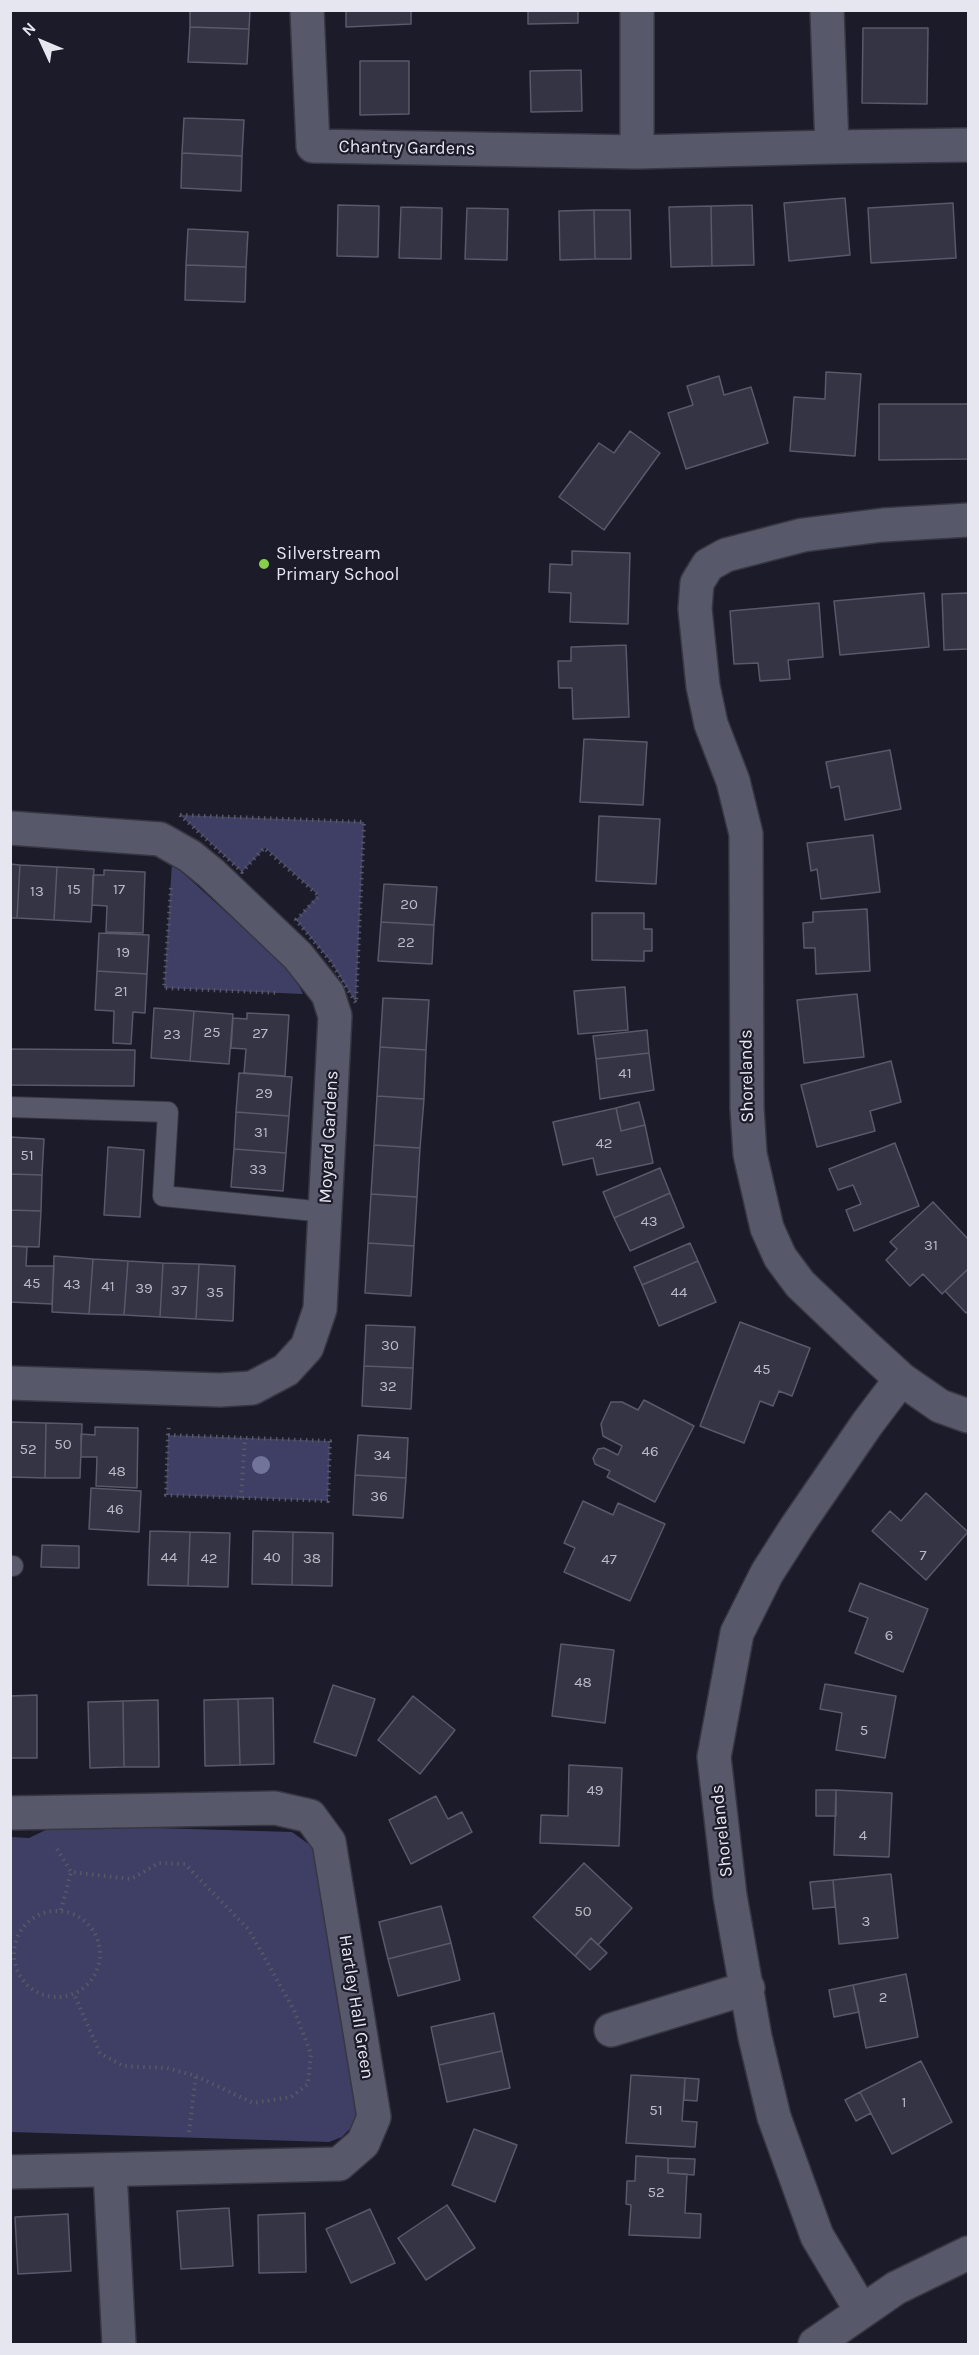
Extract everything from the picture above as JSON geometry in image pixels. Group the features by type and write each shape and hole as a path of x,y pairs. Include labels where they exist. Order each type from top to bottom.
{"street":[{"name":"Chantry Gardens","path":"307,10 313,146 637,152 969,145"},
{"path":"637,10 637,152"},
{"path":"828,10 832,147"},
{"name":"Shorelands","path":"969,520 883,525 803,535 726,555 708,566 697,583 695,609 703,686 711,724 733,782 746,834 747,1108 750,1154 765,1220 780,1257 800,1284 901,1379 940,1406 969,1416"},
{"name":"Moyard Gardens","path":"10,828 160,839 211,873 298,956 328,994 335,1016 320,1309 307,1347 286,1370 252,1388 220,1390 10,1383"},
{"name":"Shorelands","path":"861,2310 817,2236 784,2147 755,2037 730,1896 714,1757 737,1633 767,1573 797,1526 901,1379"},
{"name":"Hartley Hall Green","path":"10,2172 339,2164 363,2143 374,2117 329,1842 310,1816 275,1808 23,1813"},
{"path":"611,2030 748,1988"},
{"path":"110,2170 119,2344"},
{"path":"815,2344 861,2310 925,2273 969,2253"}],"lane":[{"path":"10,1107 168,1112 163,1196 325,1212"}],"path":[{"path":"180,815 364,822 356,1003 331,962 296,920 319,896 264,848 242,872 180,815"},
{"path":"171,886 164,988 328,994"},
{"path":"168,1435 330,1441 328,1501 166,1495 168,1435 172,1389"},
{"path":"241,1498 245,1438"},
{"path":"23,1813 71,1872 131,1879 159,1863 185,1863 249,1930 294,2010 311,2054 308,2084 291,2097 253,2103 196,2076 167,2068 123,2066 100,2053 74,1994"},
{"path":"61,1910 71,1872"},
{"path":"61,1910 76,1915 89,1924 99,1946 98,1969 91,1982 74,1994 51,1997 38,1993 26,1985 18,1972 14,1958 14,1944 20,1930 30,1920 45,1912 61,1910"},
{"path":"185,2168 196,2076"}],"shaded area":[{"path":"180,815 364,822 356,1003 331,962 296,920 318,895 265,848 242,872"},
{"path":"172,863 292,972 303,994 164,988"},
{"path":"168,1435 330,1441 328,1501 166,1495"},
{"path":"56,1825 292,1832 310,1845 321,1866 359,2119 342,2137 329,2142 11,2132 11,1837 29,1838"}],"building":[{"path":"190,10 250,10 249,29 190,27"},
{"path":"346,10 411,10 411,24 346,27"},
{"path":"528,10 578,10 578,23 528,24"},
{"path":"190,27 249,29 247,64 188,62"},
{"path":"863,28 928,28 927,104 862,103"},
{"path":"360,61 409,61 409,114 360,115"},
{"path":"581,70 582,111 531,112 530,71"},
{"path":"184,118 244,120 242,156 182,153"},
{"path":"182,153 242,156 241,191 181,188"},
{"path":"845,198 850,255 789,261 784,203"},
{"path":"953,203 956,258 871,263 868,208"},
{"path":"338,205 379,206 378,257 337,256"},
{"path":"752,205 754,265 712,266 711,206"},
{"path":"711,206 712,266 671,267 669,207"},
{"path":"401,207 442,208 441,259 399,258"},
{"path":"467,208 508,209 507,260 465,259"},
{"path":"594,210 595,259 560,260 559,211"},
{"path":"594,210 630,210 631,259 595,259"},
{"path":"188,229 248,232 246,267 186,265"},
{"path":"186,265 246,267 245,302 185,300"},
{"path":"826,372 861,374 855,456 790,451 794,397 825,399"},
{"path":"719,376 724,395 751,387 768,443 686,469 668,413 693,405 687,386"},
{"path":"879,404 968,404 968,459 879,460"},
{"path":"630,431 660,453 604,530 559,497 599,443 614,453"},
{"path":"572,551 630,553 628,624 570,622 571,593 549,592 550,564 572,565"},
{"path":"924,593 929,647 840,655 834,601"},
{"path":"968,593 968,649 944,650 942,594"},
{"path":"819,603 823,657 788,660 790,679 760,681 758,663 734,664 730,611"},
{"path":"626,645 629,717 573,719 572,688 559,688 558,661 571,661 571,647"},
{"path":"584,739 647,742 643,805 580,802"},
{"path":"890,750 901,809 845,820 839,786 831,788 826,762"},
{"path":"599,816 660,819 656,884 596,881"},
{"path":"873,835 880,892 821,899 817,869 811,871 807,843"},
{"path":"10,864 20,865 17,918 10,918"},
{"path":"20,865 57,867 54,920 17,918"},
{"path":"57,867 94,869 91,922 54,920"},
{"path":"104,870 145,872 143,933 106,932 107,906 92,905 93,875 104,875"},
{"path":"384,884 437,887 434,925 381,922"},
{"path":"867,909 870,971 816,974 815,948 804,948 803,923 813,922 813,912"},
{"path":"592,913 644,913 644,929 652,929 652,951 644,951 644,961 592,960"},
{"path":"381,922 434,925 432,964 378,961"},
{"path":"99,933 149,935 147,974 97,971"},
{"path":"97,971 147,974 145,1013 133,1012 131,1044 113,1043 114,1011 95,1010"},
{"path":"625,987 628,1030 578,1034 574,991"},
{"path":"857,994 864,1057 804,1063 797,1000"},
{"path":"383,998 429,1000 426,1050 380,1047"},
{"path":"154,1008 194,1011 190,1061 151,1058"},
{"path":"194,1011 233,1014 229,1064 190,1061"},
{"path":"247,1013 289,1015 285,1076 244,1073 246,1049 231,1048 233,1018 247,1019"},
{"path":"647,1030 649,1053 596,1059 593,1036"},
{"path":"380,1047 426,1050 424,1099 377,1096"},
{"path":"10,1049 135,1050 134,1086 10,1085"},
{"path":"649,1053 654,1090 600,1099 596,1059"},
{"path":"891,1061 901,1102 870,1111 875,1131 817,1147 801,1085"},
{"path":"239,1073 292,1077 289,1116 236,1112"},
{"path":"377,1096 424,1099 420,1148 374,1145"},
{"path":"639,1102 645,1125 621,1131 616,1108"},
{"path":"616,1108 621,1131 645,1125 653,1163 597,1175 593,1158 563,1165 553,1122"},
{"path":"236,1112 289,1116 286,1153 234,1149"},
{"path":"10,1137 44,1139 42,1175 10,1174"},
{"path":"895,1143 919,1206 854,1231 846,1210 861,1204 853,1185 838,1190 829,1169"},
{"path":"374,1145 420,1148 417,1197 371,1194"},
{"path":"108,1147 144,1150 140,1217 104,1215"},
{"path":"234,1149 286,1153 283,1191 231,1187"},
{"path":"660,1168 670,1193 614,1218 603,1192"},
{"path":"10,1174 42,1175 41,1211 10,1210"},
{"path":"670,1193 684,1227 630,1251 614,1218"},
{"path":"371,1194 417,1197 414,1246 368,1243"},
{"path":"933,1202 968,1239 968,1269 942,1294 923,1274 910,1286 886,1260 897,1249 890,1242"},
{"path":"10,1210 41,1211 39,1247 10,1246"},
{"path":"368,1243 414,1246 411,1296 365,1293"},
{"path":"690,1243 698,1261 642,1285 634,1267"},
{"path":"10,1246 27,1247 26,1266 54,1266 52,1304 10,1302"},
{"path":"54,1256 93,1259 89,1314 52,1312"},
{"path":"93,1259 128,1261 124,1315 89,1314"},
{"path":"128,1261 163,1263 160,1317 124,1315"},
{"path":"698,1261 716,1302 659,1326 642,1285"},
{"path":"163,1263 199,1264 196,1319 160,1317"},
{"path":"199,1264 235,1266 233,1321 196,1319"},
{"path":"968,1269 968,1311 966,1313 945,1291"},
{"path":"740,1322 810,1348 792,1396 779,1391 773,1406 760,1401 744,1443 700,1426"},
{"path":"366,1325 415,1327 413,1368 364,1366"},
{"path":"364,1366 413,1368 411,1409 362,1406"},
{"path":"644,1400 694,1426 655,1502 607,1477 610,1471 595,1464 593,1458 598,1449 604,1448 618,1455 622,1446 603,1436 601,1424 611,1402 622,1402 638,1410"},
{"path":"10,1422 46,1423 45,1478 10,1477"},
{"path":"46,1423 82,1424 80,1478 45,1478"},
{"path":"95,1427 138,1428 137,1488 96,1486 97,1457 81,1457 81,1434 95,1435"},
{"path":"358,1435 408,1438 406,1478 355,1475"},
{"path":"355,1475 406,1478 403,1518 353,1515"},
{"path":"91,1488 141,1491 139,1532 89,1529"},
{"path":"926,1493 968,1532 926,1580 872,1531 890,1511 901,1521"},
{"path":"583,1501 613,1515 618,1503 665,1524 630,1601 564,1572 575,1548 564,1543"},
{"path":"150,1531 190,1532 188,1586 148,1585"},
{"path":"253,1531 293,1532 292,1585 252,1584"},
{"path":"190,1532 230,1533 228,1587 188,1586"},
{"path":"293,1532 333,1533 332,1586 292,1585"},
{"path":"42,1545 79,1546 79,1568 41,1567"},
{"path":"860,1583 928,1609 903,1672 855,1653 868,1618 849,1611"},
{"path":"561,1644 614,1650 605,1723 552,1716"},
{"path":"825,1684 896,1696 885,1758 836,1750 842,1713 820,1709"},
{"path":"333,1685 375,1699 356,1756 314,1742"},
{"path":"37,1695 37,1758 10,1758 10,1696"},
{"path":"413,1696 455,1730 420,1774 378,1740"},
{"path":"273,1698 274,1764 240,1765 238,1699"},
{"path":"238,1699 240,1765 205,1766 204,1700"},
{"path":"158,1700 159,1767 124,1767 123,1701"},
{"path":"123,1701 124,1767 90,1768 88,1702"},
{"path":"569,1765 622,1768 619,1846 540,1843 541,1815 568,1816"},
{"path":"816,1790 836,1790 836,1816 816,1816"},
{"path":"836,1790 892,1793 889,1857 834,1855"},
{"path":"436,1796 448,1819 462,1812 472,1832 411,1864 389,1820"},
{"path":"584,1863 632,1908 598,1945 591,1938 575,1956 533,1917"},
{"path":"891,1874 898,1938 839,1944 833,1880"},
{"path":"833,1880 835,1907 813,1909 810,1882"},
{"path":"441,1906 451,1943 388,1959 379,1922"},
{"path":"591,1938 607,1953 590,1970 575,1956"},
{"path":"451,1943 460,1980 398,1996 388,1959"},
{"path":"906,1974 918,2037 866,2048 853,1985"},
{"path":"853,1985 859,2012 834,2017 829,1990"},
{"path":"494,2013 502,2051 439,2065 431,2027"},
{"path":"502,2051 510,2088 447,2102 439,2065"},
{"path":"921,2061 952,2122 892,2154 860,2092"},
{"path":"631,2075 685,2078 682,2121 697,2122 695,2147 626,2143"},
{"path":"685,2078 699,2079 697,2101 684,2100"},
{"path":"860,2092 871,2113 856,2121 845,2100"},
{"path":"474,2129 517,2145 495,2202 452,2185"},
{"path":"636,2156 668,2158 668,2173 687,2174 685,2213 701,2214 700,2238 629,2235 631,2205 626,2204 627,2181 635,2181"},
{"path":"668,2158 695,2159 694,2175 668,2173"},
{"path":"447,2205 475,2248 426,2280 398,2238"},
{"path":"229,2208 233,2266 181,2269 177,2211"},
{"path":"370,2209 395,2263 351,2283 326,2229"},
{"path":"305,2213 306,2272 259,2273 258,2215"},
{"path":"68,2214 71,2271 18,2274 15,2217"}],"place":[{"name":"Silverstream Primary School","path":"264,564"}]}
